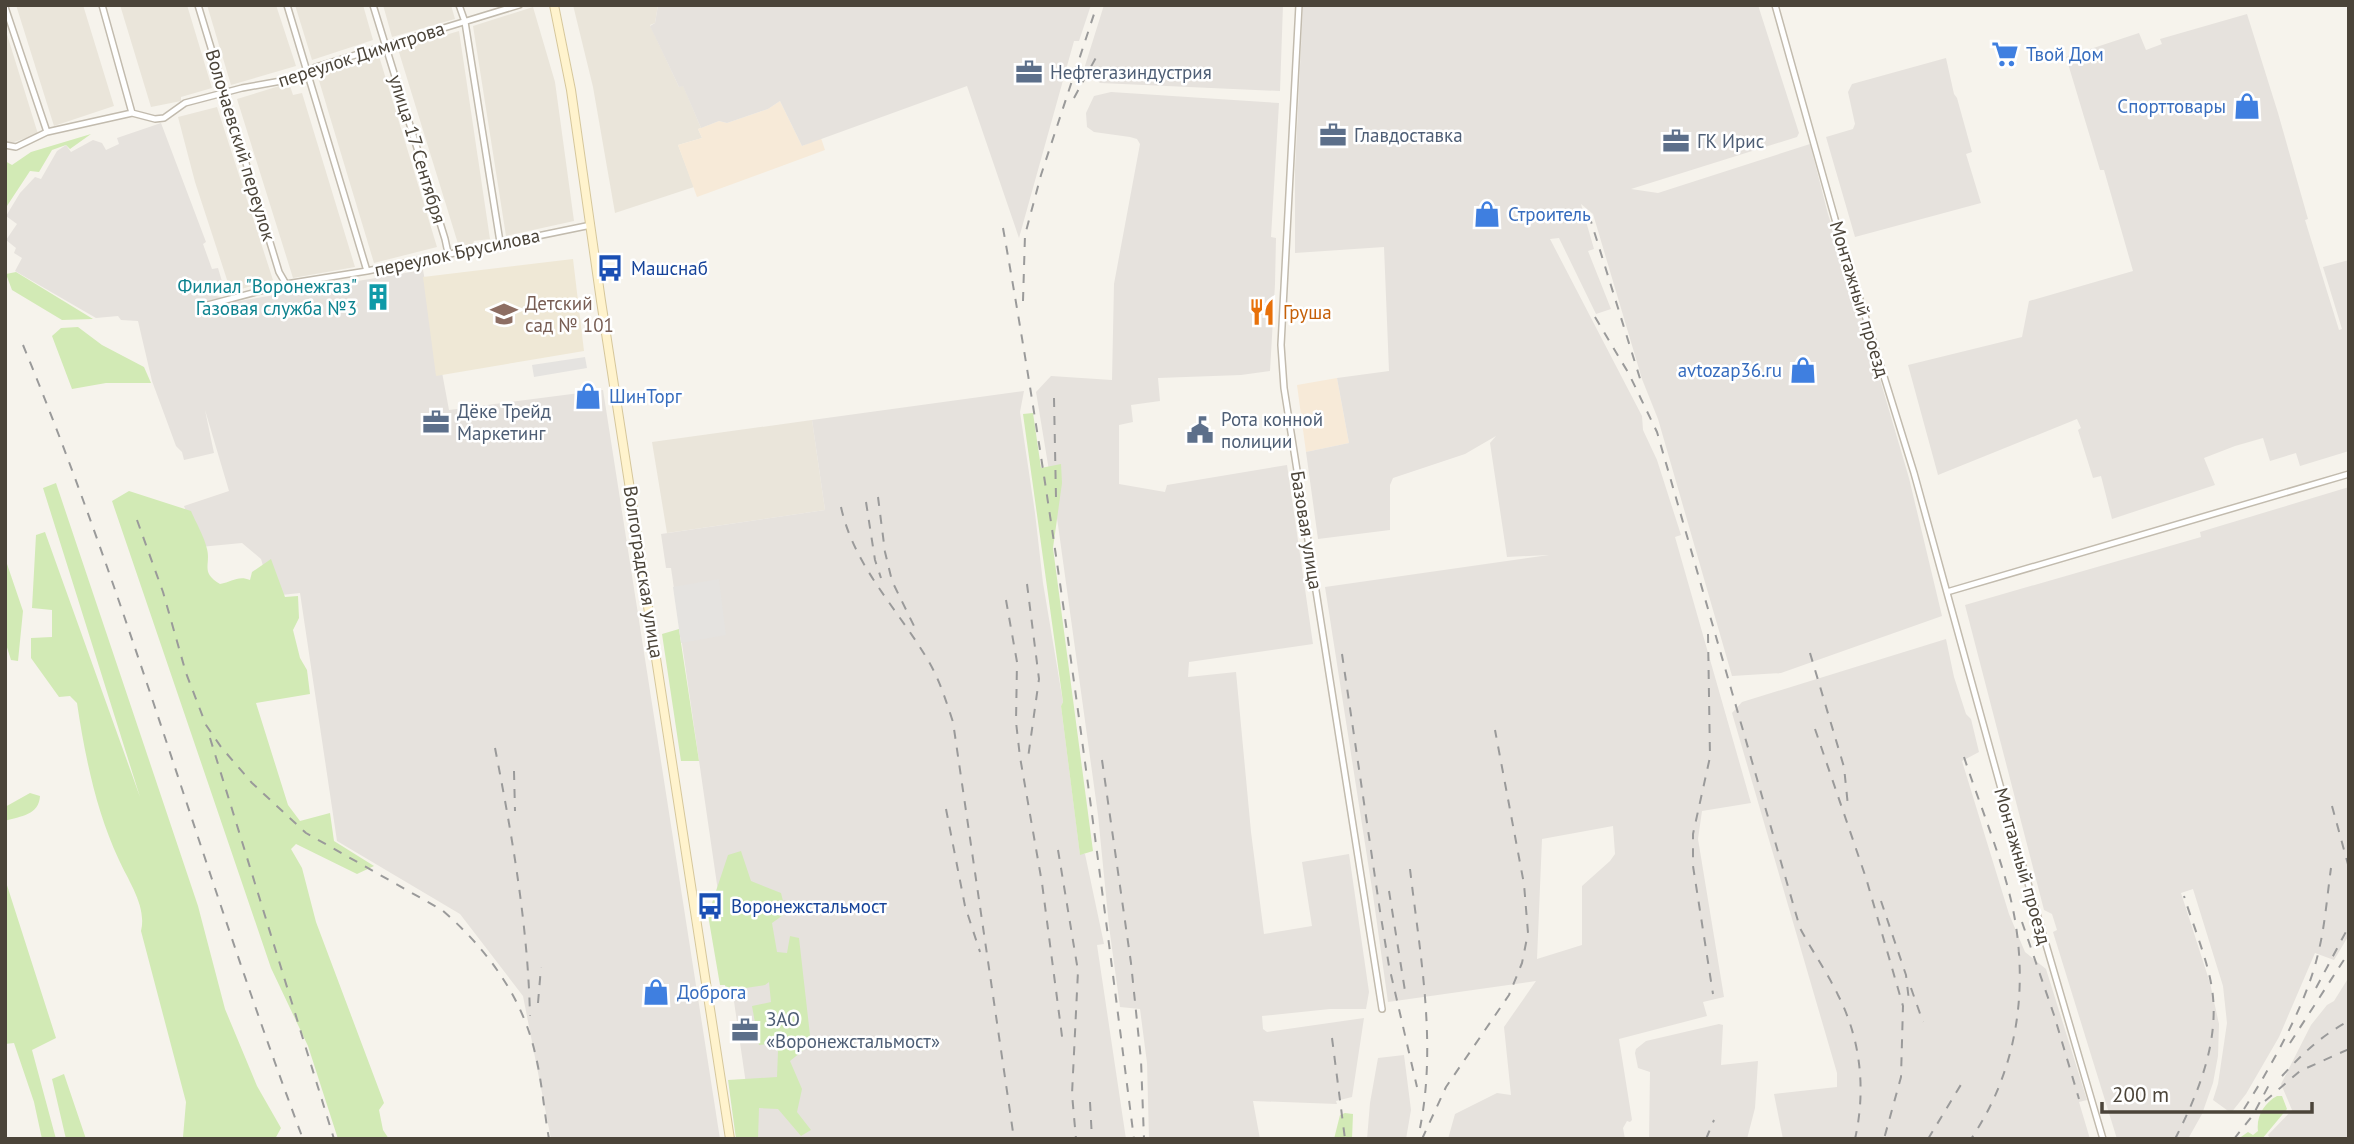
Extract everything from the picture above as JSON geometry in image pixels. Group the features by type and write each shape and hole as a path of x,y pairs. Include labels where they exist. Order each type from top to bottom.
{"main road":[{"name":"Волгоградская улица","path":"554,5 571,90 730,1139"}],"street":[{"path":"102,5 132,113"},
{"name":"Волочаевский переулок","path":"198,5 279,272 286,284"},
{"path":"287,5 367,271"},
{"name":"улица 17 Сентября","path":"373,5 448,253"},
{"path":"459,5 465,22 500,242"},
{"name":"переулок Димитрова","path":"5,145 16,147 47,132 132,113 155,119 164,118 185,103 298,78 385,45 519,5"},
{"name":"Базовая улица","path":"1299,5 1281,345 1284,388 1382,1009"},
{"name":"Монтажный проезд","path":"1775,5 1835,219 1914,473 2011,825 2103,1139"},
{"path":"5,7 47,132"},
{"name":"переулок Брусилова","path":"201,307 286,284 367,271 591,225"},
{"path":"1947,592 2349,474"}],"shaded area":[{"path":"16,5 83,5 114,106 54,126"},
{"path":"120,5 187,5 212,88 181,97 181,101 151,107"},
{"path":"207,5 276,5 296,66 231,85"},
{"path":"295,5 363,5 373,40 312,60"},
{"path":"383,5 451,5 455,19 392,37"},
{"path":"573,5 658,5 655,23 650,25 679,87 683,85 701,128 698,129 702,138 678,145 694,187 615,213 593,87"},
{"path":"658,5 1091,5 1079,41 1074,41 1019,238 967,86 802,146 780,101 768,109 727,123 719,121 701,128 683,86 679,87 650,26 655,23"},
{"path":"1104,5 1283,5 1280,91 1100,83 1084,69"},
{"path":"1303,5 1758,5 1799,133 1797,137 1631,189 1658,193 1810,144 1828,214 1909,478 1942,616 1781,673 1732,676 1658,419 1642,379 1593,214 1581,204 1594,249 1588,251 1611,309 1596,314 1559,238 1550,239 1642,416 1643,430 1657,460 1681,535 1675,537 1751,803 1702,811 1698,839 1724,997 1703,1002 1707,1016 1619,1039 1632,1120 1627,1121 1623,1128 1625,1139 1448,1139 1455,1114 1497,1093 1511,1095 1504,1027 1536,981 1388,1002 1325,587 1549,555 1507,557 1490,443 1496,436 1465,454 1393,478 1390,485 1390,530 1318,539 1306,452 1349,443 1337,378 1389,371 1384,247 1295,253 1295,170","holes":["1613,826 1615,854 1582,886 1582,945 1537,959 1542,839"]},
{"path":"533,7 555,82 574,221 506,236 473,26"},
{"path":"2247,14 2339,330 2342,329 2323,267 2349,260 2349,451 2300,466 2296,453 2270,461 2263,438 2235,446 2204,458 2215,485 2112,519 2101,476 2093,478 2077,419 1938,475 1908,365 2022,337 2029,301 2133,271 2104,170 2100,170 2066,57 2139,33 2146,50 2162,44 2160,39"},
{"path":"5,28 38,134 5,145"},
{"path":"459,31 490,239 459,247 398,49"},
{"path":"379,56 437,247 374,263 317,74"},
{"path":"1946,58 1972,152 1966,154 1981,203 1855,237 1826,137 1853,129 1855,124 1848,92 1852,84"},
{"path":"289,83 293,95 302,93 355,267 293,278 237,99"},
{"path":"1111,92 1279,103 1271,237 1276,238 1270,371 1241,375 1158,378 1160,401 1131,405 1133,422 1119,425 1119,484 1165,492 1167,485 1287,465 1313,644 1189,662 1188,677 1236,672 1264,934 1312,926 1302,862 1349,854 1369,992 1366,1009 1330,1009 1262,1016 1263,1029 1267,1032 1364,1018 1352,1097 1336,1101 1337,1104 1253,1101 1260,1139 1149,1139 1147,1063 1140,1009 1120,1007 1098,815 1058,525 1036,392 1051,376 1112,380 1114,284 1140,144 1137,139 1094,132 1087,127 1086,113 1094,96"},
{"path":"780,101 802,146 821,138 825,150 697,197 678,145 702,138 698,129 719,121 727,123 768,109"},
{"path":"217,107 273,280 231,292 195,182 178,117"},
{"path":"161,123 206,242 203,244 212,269 218,268 224,288 199,296 207,294 239,301 423,270 449,410 603,390 720,1139 551,1139 523,996 460,914 337,841 300,593 272,596 261,559 242,543 200,547 184,506 229,491 205,410 214,453 184,460 182,452 176,446 152,381 138,321 121,320 118,316 96,318 15,271 22,258 14,253 16,248 6,240 17,224 6,216 20,193 35,177 41,179 57,151 66,145 71,152 93,140 102,143 106,150 119,144 117,138"},
{"name":"Детский сад № 101","path":"573,259 584,351 436,376 423,277"},
{"path":"585,357 587,368 534,377 532,365"},
{"path":"1337,378 1349,443 1306,452 1297,385"},
{"name":"Воронежстальмост","path":"1024,391 1020,412 1043,583 1063,702 1061,706 1080,854 1085,854 1104,944 1097,945 1126,1139 754,1139 671,568 666,568 661,534 825,510 812,420"},
{"path":"812,420 825,510 667,533 652,442"},
{"path":"2349,487 2349,935 2334,960 2315,953 2279,1037 2246,1094 2231,1113 2213,1100 2227,1023 2223,986 2193,889 2181,893 2210,983 2219,1024 2218,1056 2213,1083 2202,1114 2188,1139 2117,1139 2053,932 2057,930 2052,914 2044,910 1965,605 2201,537 2200,532"},
{"path":"719,579 726,635 681,643 673,587"},
{"path":"1946,639 1954,677 1966,714 1971,719 1979,752 1962,761 2009,914 2025,952 2046,969 2087,1100 2079,1102 2090,1139 1783,1139 1774,1094 1837,1087 1837,1073 1732,713 1742,702"},
{"path":"2349,977 2349,1139 2270,1139 2268,1135 2292,1110 2281,1084 2311,1025 2327,1005 2334,1001"},
{"path":"1723,1025 1721,1065 1758,1061 1755,1108 1747,1139 1649,1139 1650,1072 1638,1068 1636,1049 1646,1041"},
{"path":"1404,1055 1411,1110 1406,1139 1367,1139 1378,1058"}],"green space":[{"path":"91,134 70,149 66,145 52,150 39,172 30,171 5,209 5,161 12,165 31,152"},
{"path":"16,272 93,319 62,320 12,290 6,274"},
{"path":"78,327 102,345 144,367 151,383 106,383 72,389 52,336 61,328"},
{"path":"1033,413 1041,468 1061,464 1062,483 1053,548 1093,851 1080,855 1061,706 1063,702 1023,414"},
{"path":"56,483 198,906 225,1009 257,1086 281,1128 275,1139 183,1137 186,1102 141,931 142,913 98,803 77,703 70,696 59,697 31,658 31,638 52,637 52,610 32,608 36,535 45,532 140,797 43,488"},
{"path":"129,491 191,511 206,544 208,572 220,584 238,579 250,580 252,572 271,559 285,597 298,596 299,618 293,630 300,658 307,670 310,694 256,703 288,805 300,821 330,813 334,841 374,866 357,874 296,844 291,849 302,868 316,922 384,1103 379,1110 383,1130 389,1139 338,1139 308,1046 271,968 112,501"},
{"path":"5,558 23,611 18,661 11,660 5,641"},
{"path":"679,629 699,761 681,761 662,634"},
{"path":"30,793 40,796 33,811 5,821 5,807"},
{"path":"741,851 751,881 781,893 786,913 772,923 777,952 787,953 790,936 799,938 811,1044 790,1061 802,1089 797,1112 811,1130 801,1136 778,1109 759,1108 758,1139 736,1139 728,1080 777,1077 778,1051 767,1044 759,1045 752,1006 771,1002 769,982 765,985 726,991 725,985 720,985 708,915 728,855"},
{"path":"5,879 56,1038 32,1050 56,1139 42,1139 34,1102 14,1043 5,1044"},
{"path":"64,1074 86,1139 66,1139 52,1079"},
{"path":"2282,1096 2287,1109 2262,1139 2238,1139 2248,1132 2253,1135 2258,1131 2262,1111 2268,1102"},
{"path":"1353,1114 1352,1139 1334,1139 1340,1115"}],"railway":[{"path":"1023,301 1025,235 1041,175 1097,5"},
{"path":"1074,98 1099,52"},
{"path":"1589,215 1642,385"},
{"path":"1003,228 1058,569 1134,1139"},
{"path":"1595,317 1629,374 1657,432 1800,928 1834,986 1852,1030 1861,1084 1855,1139"},
{"path":"23,345 98,541 303,1139"},
{"path":"1054,398 1056,498"},
{"path":"878,497 885,552 892,581 915,628"},
{"path":"866,502 875,560 881,578"},
{"path":"841,507 847,529 867,569 933,669 953,722 1014,1139"},
{"path":"137,520 163,592 186,673 206,725 252,783 306,833 442,910 473,940 500,974 529,1032 539,1074 549,1139"},
{"path":"1027,584 1039,679 1028,758"},
{"path":"1006,600 1017,662 1016,722 1020,757 1042,883 1063,1044"},
{"path":"1708,634 1710,757 1693,834 1693,866 1713,994"},
{"path":"1810,653 1844,767 1848,806"},
{"path":"1342,654 1389,966 1417,1087"},
{"path":"1815,729 1866,878 1903,1006 1901,1077 1884,1139"},
{"path":"1422,1139 1446,1087 1509,995 1522,963 1528,933 1524,884 1495,730"},
{"path":"210,738 334,1139"},
{"path":"495,748 523,915 530,1016"},
{"path":"1964,757 2011,900 2019,949 2020,978 2008,1061 1986,1114 1971,1139"},
{"path":"1102,760 1131,963 1141,1060 1144,1139"},
{"path":"514,771 515,811"},
{"path":"2332,806 2349,868"},
{"path":"946,809 965,906 980,952"},
{"path":"1058,850 1078,971 1072,1094 1076,1139"},
{"path":"2244,1109 2277,1054 2313,973 2324,922 2331,868"},
{"path":"1410,869 1427,1031 1425,1096 1420,1128"},
{"path":"1389,891 1405,991"},
{"path":"2175,1139 2192,1104 2205,1067 2214,1009 2207,967 2184,896"},
{"path":"1881,901 1906,975 1909,1001"},
{"path":"2022,922 2079,1099"},
{"path":"2316,988 2349,926"},
{"path":"2290,1043 2349,952"},
{"path":"538,1003 541,967"},
{"path":"1911,988 1923,1022"},
{"path":"2282,1076 2330,1032 2349,1021"},
{"path":"1332,1038 1345,1139"},
{"path":"2265,1101 2300,1071 2349,1049"},
{"path":"1928,1139 1965,1078"},
{"path":"2234,1139 2253,1115 2270,1083"},
{"path":"1090,1102 1092,1139"},
{"path":"1706,1139 1714,1120"}],"place":[{"name":"Твой Дом","path":"2005,54"},
{"name":"Нефтегазиндустрия","path":"1029,72"},
{"name":"Спорттовары","path":"2247,106"},
{"name":"Главдоставка","path":"1333,135"},
{"name":"ГК Ирис","path":"1676,141"},
{"name":"Строитель","path":"1487,214"},
{"name":"Машснаб","path":"610,268"},
{"name":"Филиал \"Воронежгаз\" Газовая служба №3","path":"378,297"},
{"name":"Груша","path":"1262,312"},
{"name":"Детский сад № 101","path":"504,314"},
{"name":"avtozap36.ru","path":"1803,370"},
{"name":"ШинТорг","path":"588,396"},
{"name":"Дёке Трейд Маркетинг","path":"436,422"},
{"name":"Рота конной полиции","path":"1200,430"},
{"name":"Воронежстальмост","path":"710,906"},
{"name":"Доброга","path":"656,992"},
{"name":"ЗАО «Воронежстальмост»","path":"745,1030"}]}
